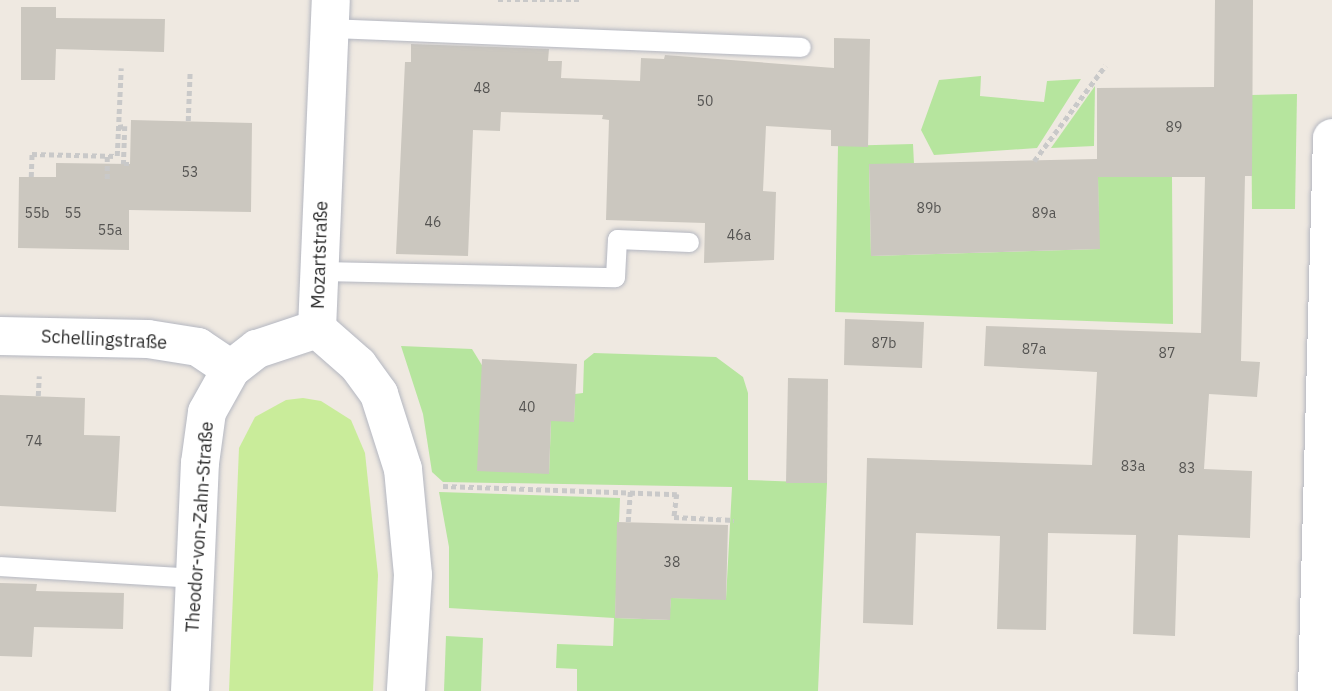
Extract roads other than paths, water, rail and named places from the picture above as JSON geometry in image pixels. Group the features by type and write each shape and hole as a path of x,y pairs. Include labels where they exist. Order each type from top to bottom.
{"street":[{"name":"Mozartstraße","path":"330,14 317,329 358,365 379,394 395,434 405,485 413,575 406,691"},
{"path":"1317,691 1332,138"},
{"path":"231,369 257,349 317,329"},
{"name":"Schellingstraße","path":"0,335 148,339 198,347 231,369"},
{"name":"Theodor-von-Zahn-Straße","path":"190,691 207,412 231,369"}],"lane":[{"path":"330,14 801,47"},
{"path":"320,271 615,277 617,239 690,242"},
{"path":"0,566 195,578"}]}
